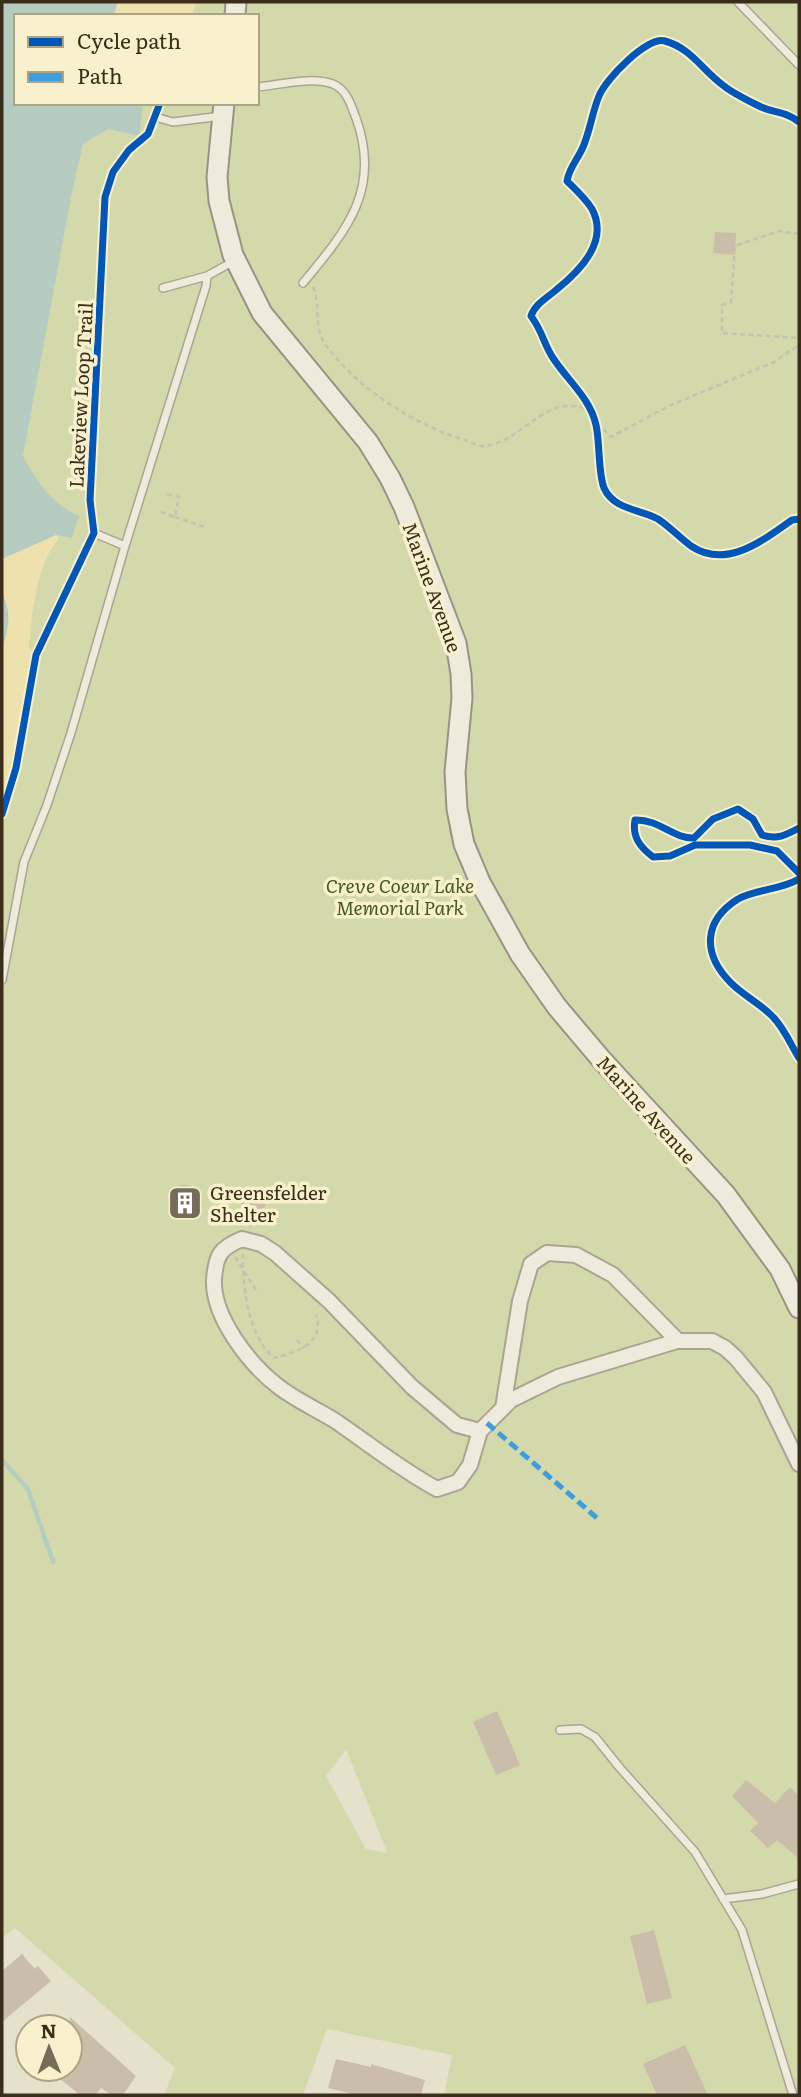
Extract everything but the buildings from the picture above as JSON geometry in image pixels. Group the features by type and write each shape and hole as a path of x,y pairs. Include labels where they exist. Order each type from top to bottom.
{"main road":[{"name":"Marine Avenue","path":"224,110 217,177 225,227 235,260 262,313 368,442 390,478 404,507 456,643 462,698 455,772 457,809 464,844 480,882 520,954 557,1007 726,1195 780,1269 799,1308"}],"street":[{"path":"480,1431 457,1425 412,1387 329,1301 275,1253 261,1244 242,1239 228,1245 217,1257 214,1283 220,1313 246,1354 278,1386 334,1421 409,1474 437,1489 458,1482 470,1465 480,1431 511,1400 558,1377 678,1341 712,1341 736,1358 764,1392 799,1464"},
{"path":"503,1408 520,1301 531,1264 547,1253 576,1255 613,1275 678,1341"}],"lane":[{"path":"738,2 799,65"},
{"path":"259,87 308,82 334,85 343,90 359,127 365,175 359,202 351,220 305,281"},
{"path":"155,117 173,122 224,110"},
{"path":"163,288 207,276 235,260"},
{"path":"2,980 24,862 71,733 207,276"},
{"path":"94,533 125,546"},
{"path":"560,1730 582,1729 595,1737 620,1769 695,1852 742,1930 793,2095"},
{"path":"723,1899 762,1894 799,1884"}],"path":[{"path":"799,234 779,231 735,246 731,302 722,305 721,328 722,333 799,338"},
{"path":"305,281 315,289 320,333 325,344 371,390 391,406 439,431 484,446 512,436 552,410 565,405 582,407 611,437 671,405 774,362 799,345"},
{"path":"583,397 591,407 598,437"},
{"path":"166,494 179,498 175,517"},
{"path":"161,512 207,528"},
{"path":"254,1209 243,1252 243,1272 250,1314 266,1351 274,1358 304,1348 315,1338 319,1324 316,1315"},
{"path":"228,1245 256,1290"},
{"path":"297,1340 304,1348"}],"green space":[{"name":"Creve Coeur Lake Memorial Park","path":"2,2 799,2 799,2095 444,2095 452,2055 327,2029 303,2095 164,2095 175,2068 15,1928 2,1938","holes":["346,1749 387,1852 366,1849 326,1776"]}],"sand":[{"path":"118,2 197,2 192,14 114,14"},
{"path":"57,534 58,540 45,562 36,591 29,648 36,655 2,806 2,648 7,634 2,593 2,559"}],"shaded area":[{"path":"2,2 118,2 114,14 14,14 14,105 143,105 139,136 108,129 83,144 23,456 46,491 61,505 79,516 72,538 56,535 2,559"},
{"path":"2,593 8,620 2,648"}],"waterway":[{"path":"2,1460 28,1489 53,1562 53,1559"}],"marked path":[{"path":"487,1423 597,1518"}],"cycle path":[{"path":"799,122 732,92 690,54 674,44 657,41 638,52 618,70 603,89 583,147 568,176 567,181 592,209 597,232 595,243 583,264 538,305 531,316 553,358 589,406 597,432 602,482 614,501 658,519 704,553 718,555 744,550 792,520 799,519"},
{"name":"Lakeview Loop Trail","path":"2,814 16,768 36,655 94,533 90,500 105,197 113,172 129,150 148,134 159,105"},
{"path":"799,828 781,836 762,835 753,819 738,809 713,819 694,838 644,821 635,820 634,826 638,841 653,857 670,856 695,845 750,845 777,851 799,873"},
{"path":"799,879 738,899 718,917 711,938 711,949 722,972 736,988 773,1017 799,1058"}],"place":[{"name":"Greensfelder Shelter","path":"185,1203"}]}
